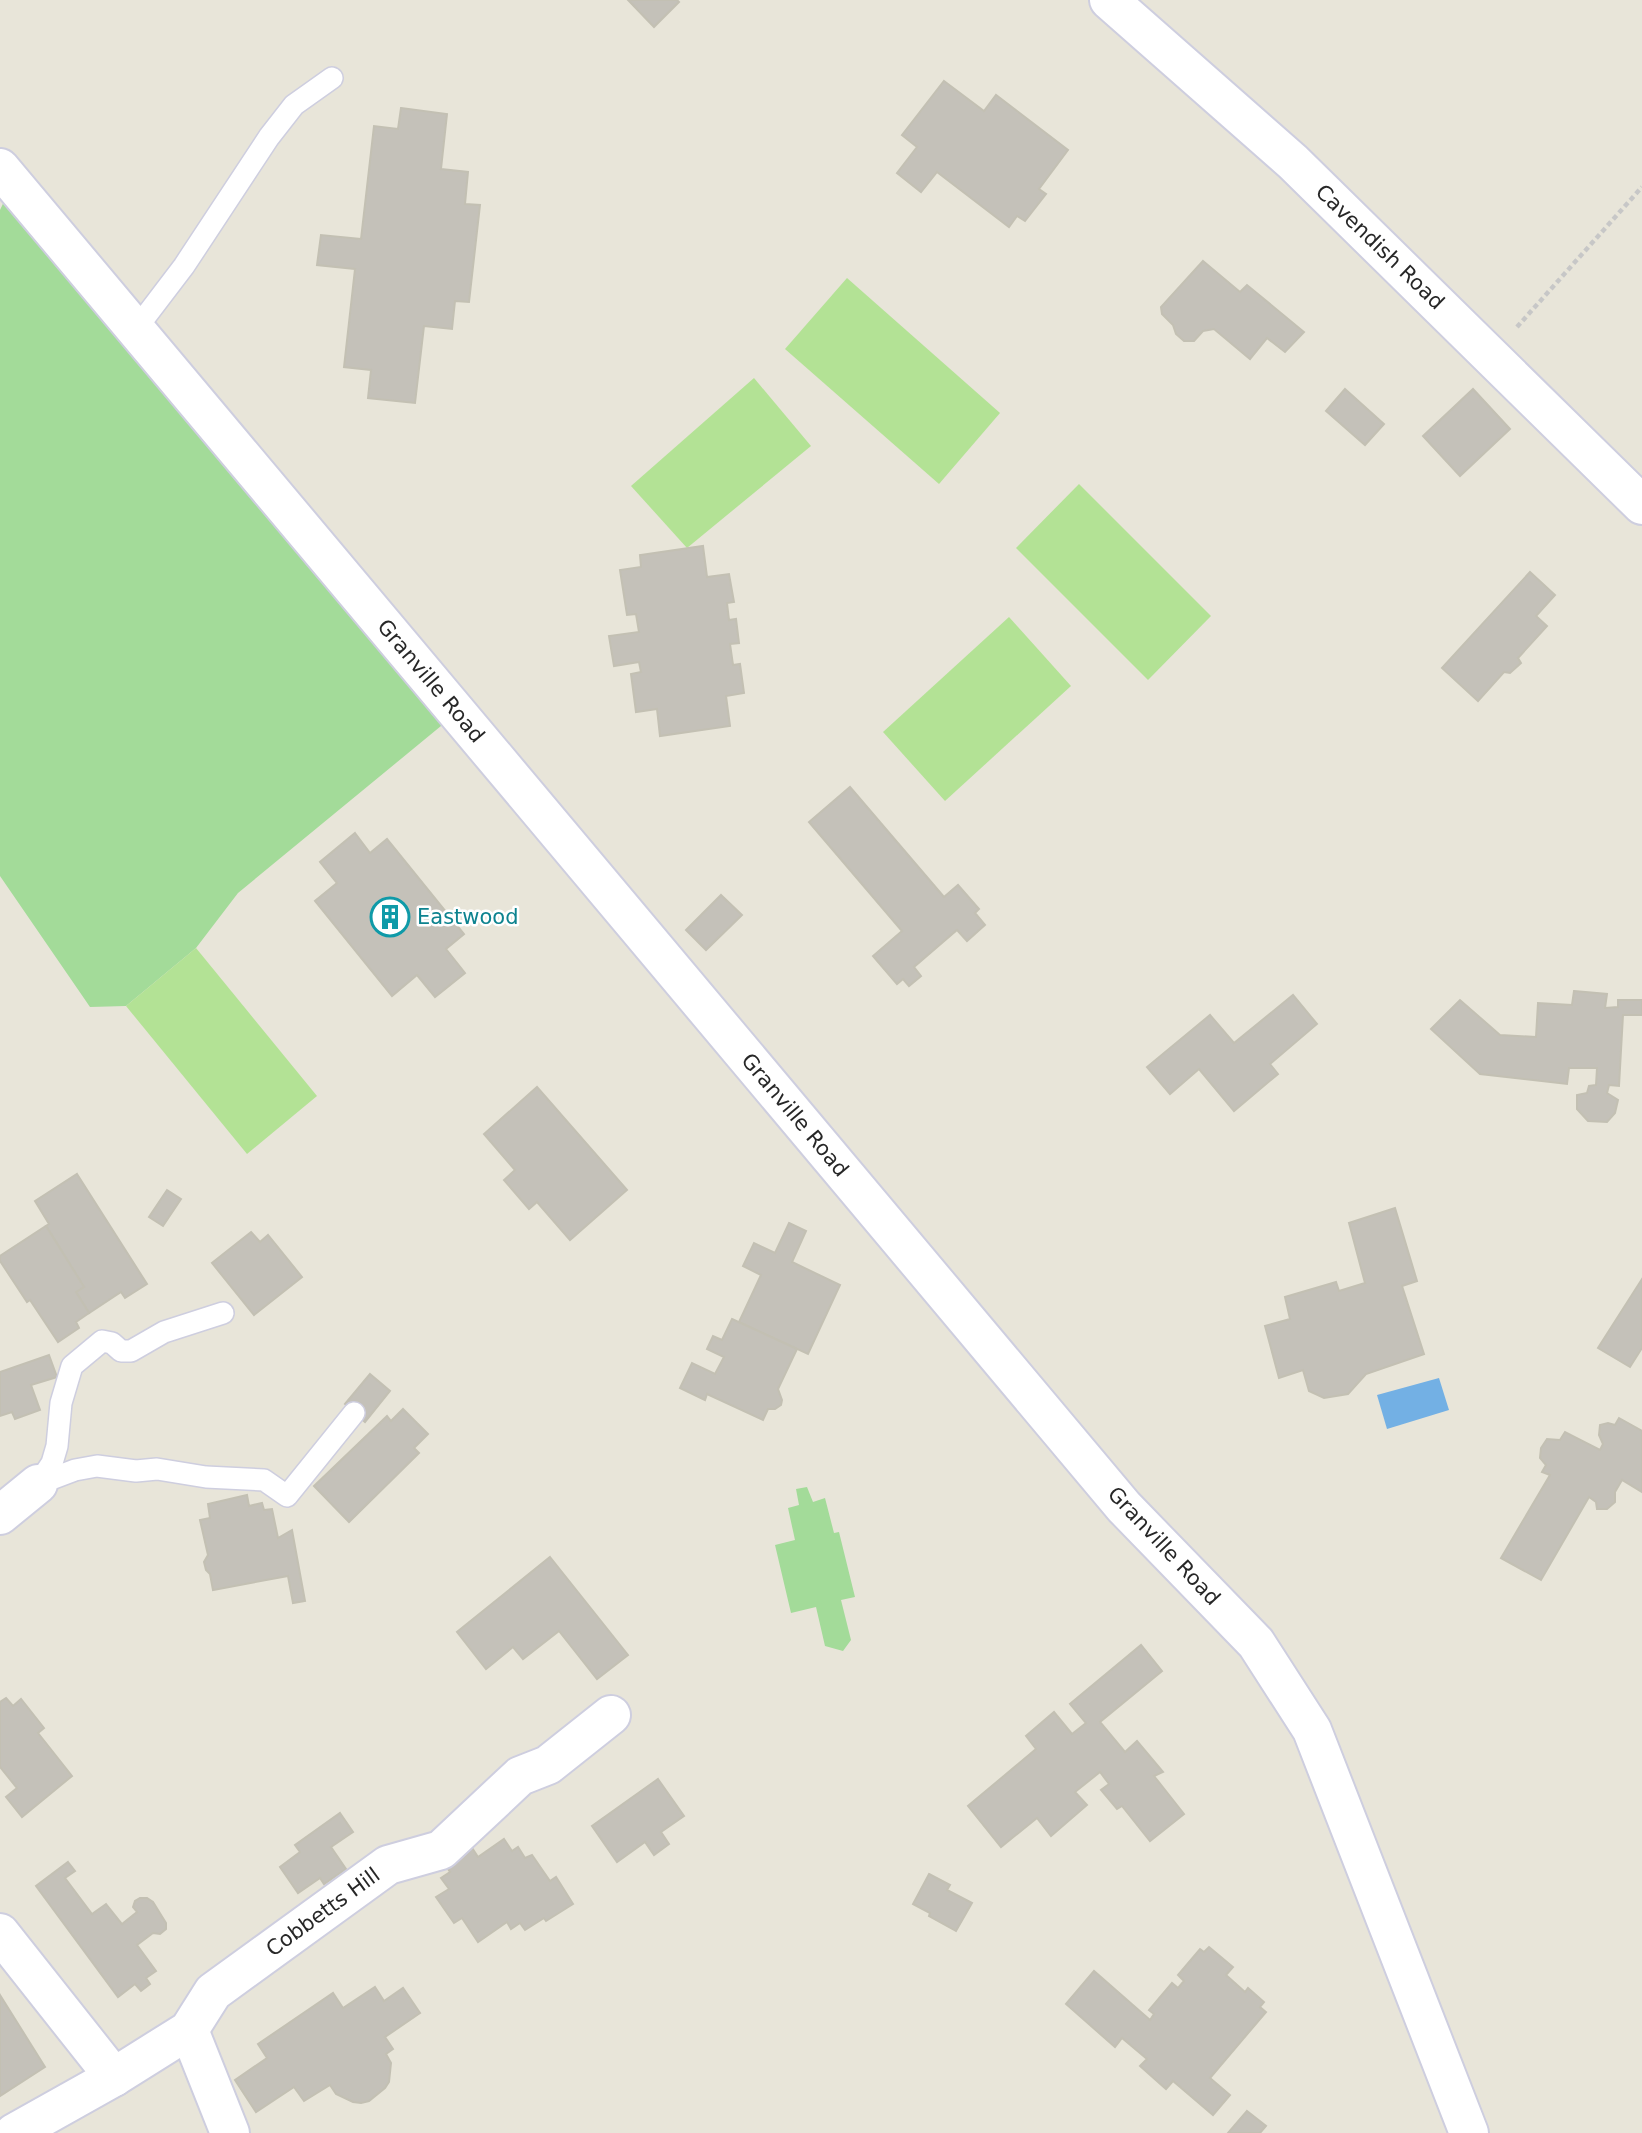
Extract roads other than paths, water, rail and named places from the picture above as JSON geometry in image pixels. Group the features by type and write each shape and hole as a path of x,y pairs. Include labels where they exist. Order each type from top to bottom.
{"street":[{"name":"Cavendish Road","path":"1109,0 1293,162 1642,505"},
{"name":"Granville Road","path":"0,167 1124,1507 1256,1643 1312,1730 1469,2133"},
{"path":"0,1515 38,1484"},
{"name":"Cobbetts Hill","path":"14,2133 114,2077 189,2030 213,1992 388,1865 442,1850 520,1776 548,1765 611,1715"},
{"path":"0,1933 114,2077"},
{"path":"189,2030 230,2133"}],"lane":[{"path":"136,329 184,267 269,137 295,105 332,78"},
{"path":"38,1484 52,1463 65,1384 72,1366 102,1341 112,1343 121,1351 131,1351 164,1332 223,1313"},
{"path":"38,1484 75,1470 97,1466 264,1480 287,1496 355,1413"}],"water":[{"path":"1439,1378 1449,1410 1387,1429 1377,1395"}],"place":[{"name":"Eastwood","path":"390,917"}]}
